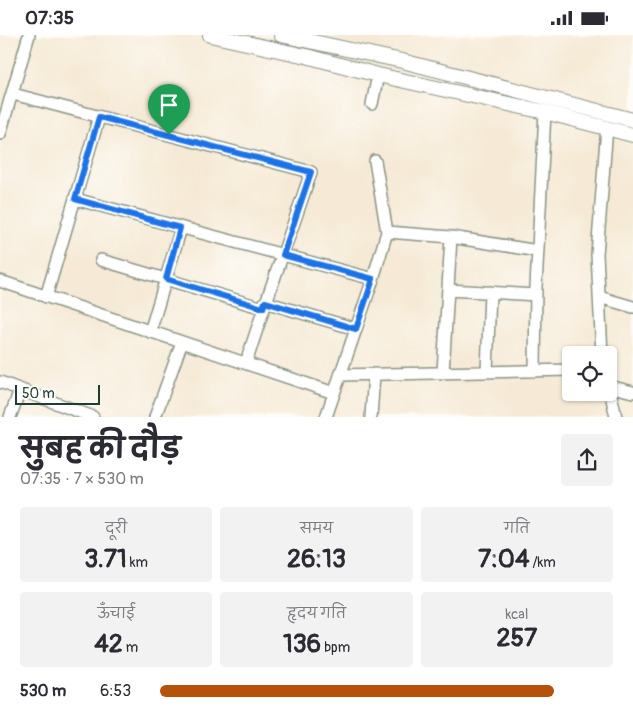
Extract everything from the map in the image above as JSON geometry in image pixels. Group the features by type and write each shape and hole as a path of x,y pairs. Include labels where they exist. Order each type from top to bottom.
{"street":[{"path":"0,134 30,35"},
{"path":"210,35 229,37 378,75 545,112 633,135"},
{"path":"281,35 311,38 633,120"},
{"path":"372,104 378,75"},
{"path":"13,94 311,172 264,305 246,363"},
{"path":"535,371 536,295 545,112"},
{"path":"46,297 99,117"},
{"path":"602,346 597,254 607,127"},
{"path":"326,417 387,232 375,161"},
{"path":"75,199 373,279"},
{"path":"150,331 180,228"},
{"path":"387,232 450,237 538,251"},
{"path":"444,373 450,237"},
{"path":"100,260 356,329"},
{"path":"0,281 334,393"},
{"path":"448,290 536,295"},
{"path":"487,372 490,292"},
{"path":"599,297 633,307"},
{"path":"155,417 182,342"},
{"path":"340,375 562,370"},
{"path":"372,417 374,374"},
{"path":"0,383 93,417"},
{"path":"616,417 609,386 633,392"},
{"path":"10,417 20,390"}],"route":[{"path":"99,117 169,135 311,172 283,255 373,279 356,329 265,302 263,308 166,279 180,228 75,199 99,117"}]}
